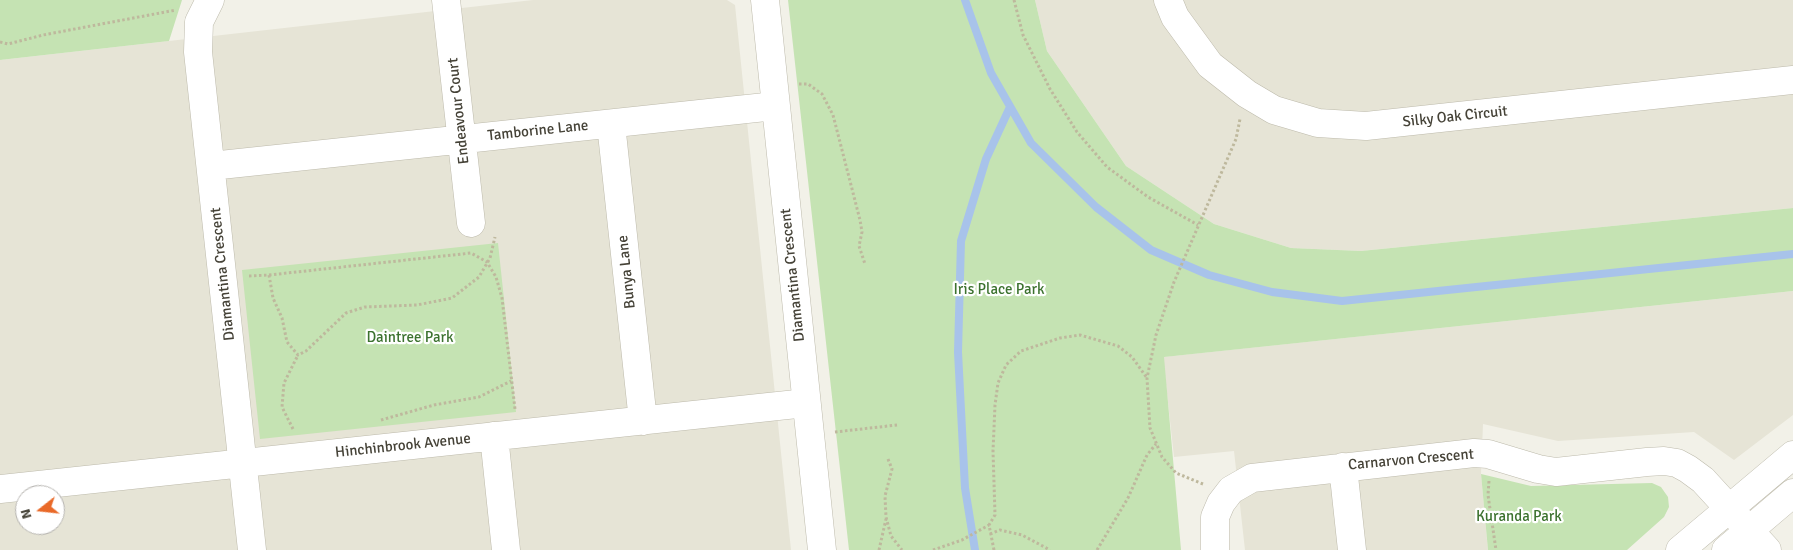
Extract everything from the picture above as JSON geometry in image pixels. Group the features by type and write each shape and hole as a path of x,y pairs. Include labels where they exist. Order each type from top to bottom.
{"street":[{"name":"Diamantina Crescent","path":"210,0 199,22 197,38 252,550"},
{"name":"Endeavour Court","path":"446,0 462,140 483,226"},
{"name":"Diamantina Crescent","path":"765,0 822,550"},
{"name":"Silky Oak Circuit","path":"1168,0 1175,17 1210,65 1247,94 1274,110 1318,123 1366,126 1793,80"},
{"name":"Tamborine Lane","path":"211,166 611,124 774,96"},
{"name":"Bunya Lane","path":"611,124 643,421"},
{"name":"Hinchinbrook Avenue","path":"0,489 806,403"},
{"path":"494,436 506,550"},
{"name":"Carnarvon Crescent","path":"1225,495 1240,484 1258,477 1474,452 1556,472 1664,461 1688,469 1729,508 1767,550"},
{"path":"1680,550 1793,455"},
{"path":"1343,467 1352,550"},
{"path":"1726,550 1793,493"},
{"path":"1215,550 1215,517 1225,495"}],"path":[{"path":"1014,0 1022,35 1050,89 1077,132 1107,167 1148,197 1198,225"},
{"path":"0,42 8,44 42,35 161,12 181,11"},
{"path":"774,96 808,84 822,94 826,101 833,115 860,220 862,232 859,246 865,264"},
{"path":"1225,495 1176,473 1162,457 1150,428 1147,378 1156,335 1174,282 1236,139 1247,94"},
{"path":"297,429 291,429 282,407 284,383 298,355 306,351 346,313 366,307 417,305 452,298 479,276 487,262 495,237 483,226"},
{"path":"248,276 471,253 487,262 496,277 502,298 516,419"},
{"path":"269,275 273,298 282,318 287,342 298,355"},
{"path":"933,550 962,540 989,525 995,515 994,405 998,383 1006,365 1021,351 1080,335 1118,346 1132,358 1147,378"},
{"path":"372,422 434,405 479,397 512,381"},
{"path":"827,432 897,425"},
{"path":"1097,550 1128,498 1147,455 1156,444"},
{"path":"888,459 892,469 885,496 886,517 891,536 902,550"},
{"path":"1489,473 1488,494 1496,550"},
{"path":"879,550 886,517"},
{"path":"989,525 994,550"},
{"path":"990,534 1000,530 1022,535 1050,550"}],"shaded area":[{"path":"533,0 727,0 735,5 791,550 0,550 0,60"},
{"path":"1035,0 1793,0 1793,208 1361,251 1291,248 1214,224 1126,166 1047,51"},
{"path":"1793,291 1793,415 1734,460 1694,432 1558,441 1483,424 1481,474 1488,550 1245,550 1234,451 1174,457 1163,357"}],"green space":[{"path":"0,0 182,0 169,41 0,60"},
{"name":"Iris Place Park","path":"788,0 1035,0 1047,51 1126,166 1214,224 1291,248 1361,251 1793,208 1793,291 1164,357 1181,550 849,550"},
{"name":"Daintree Park","path":"498,243 516,412 260,439 242,270"},
{"name":"Kuranda Park","path":"1481,474 1531,486 1652,483 1661,487 1668,497 1669,507 1664,517 1627,550 1488,550"}],"waterway":[{"path":"965,0 991,73 1031,143 1096,207 1151,250 1209,275 1272,292 1342,301 1793,254"},
{"path":"975,550 965,488 958,352 961,241 986,159 1010,107"}]}
